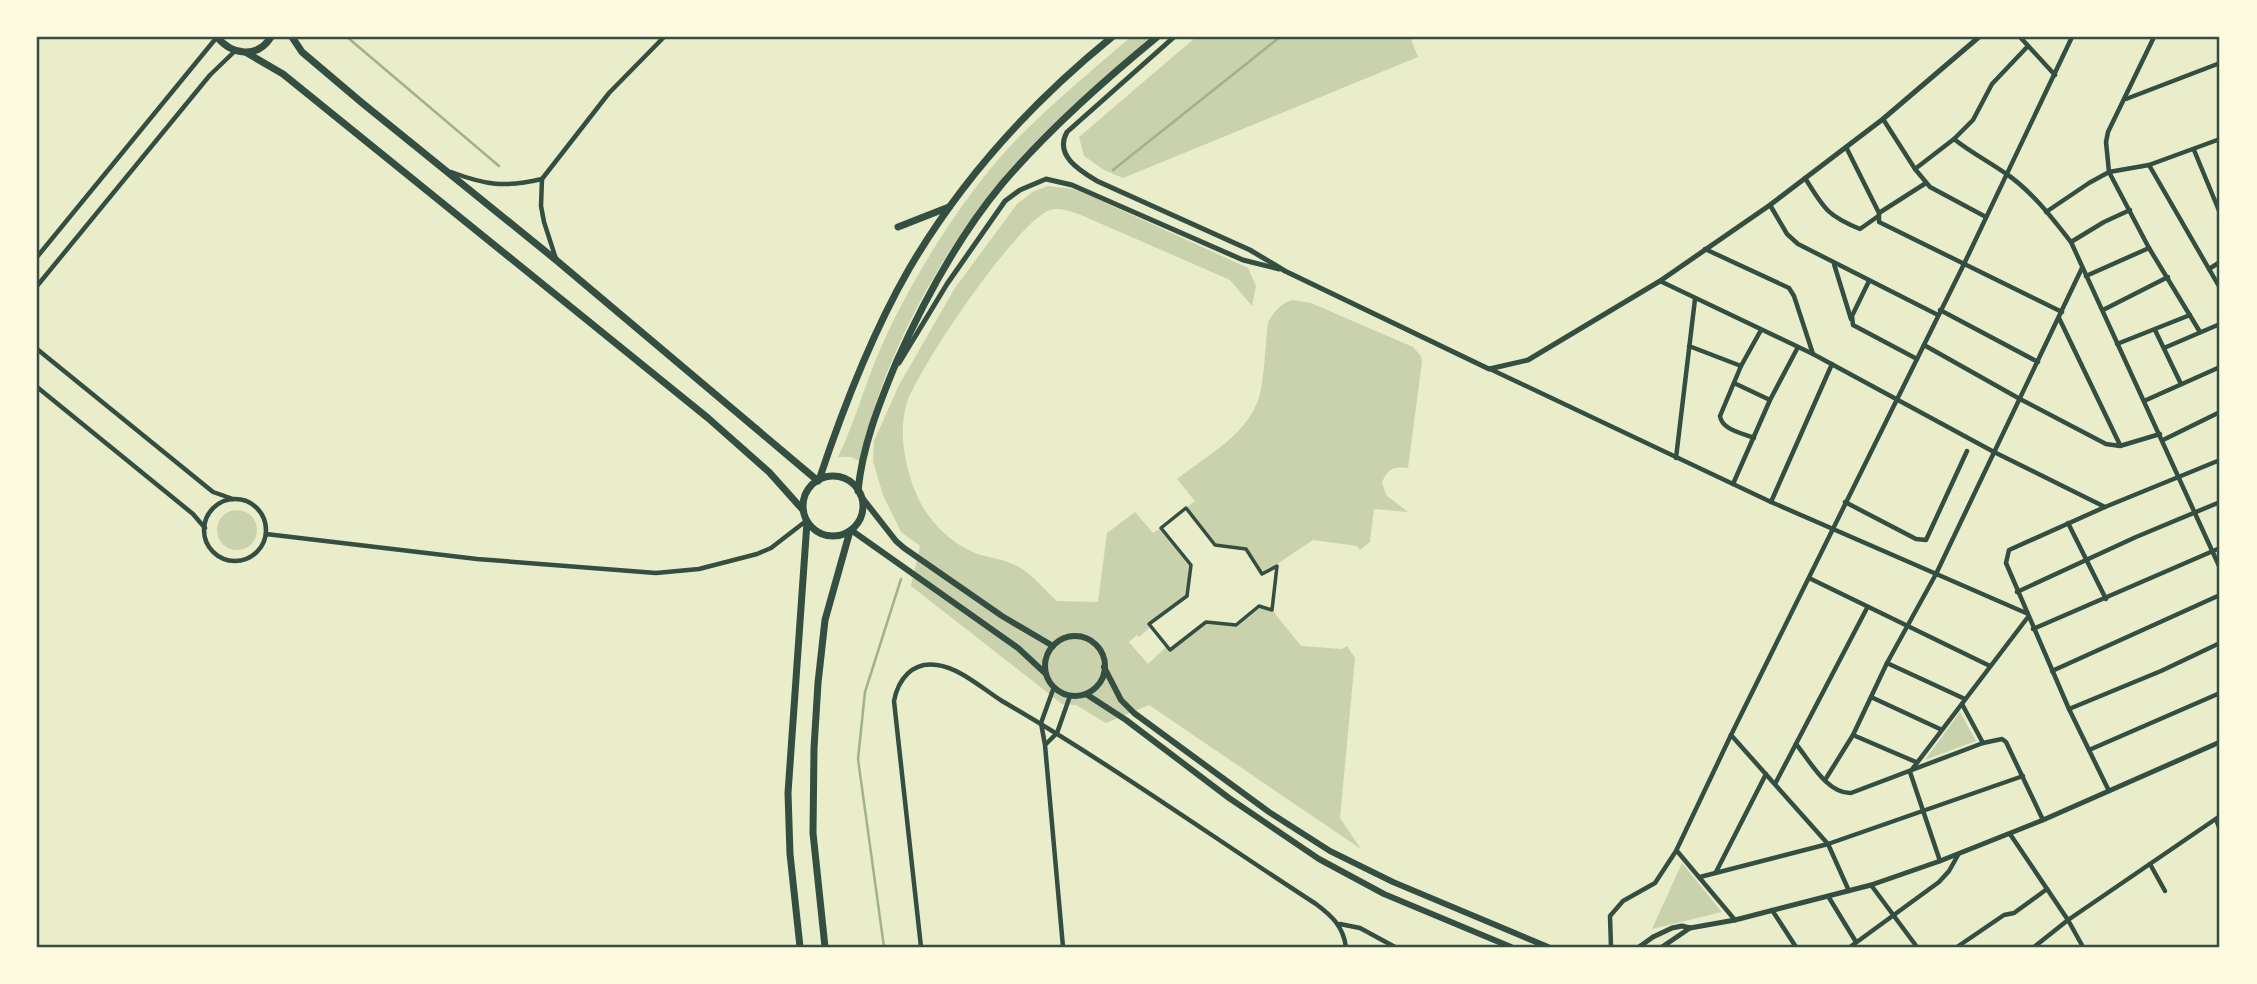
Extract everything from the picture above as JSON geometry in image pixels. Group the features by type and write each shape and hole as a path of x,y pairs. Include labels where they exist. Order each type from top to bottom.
{"highway":[{"path":"217,37 225,46 235,51 247,52 259,49 271,37"},
{"path":"292,37 310,59 556,260 818,480 836,477 845,479 859,493"},
{"path":"803,510 806,493 818,480 851,394 889,306 909,268 950,207 995,151 1042,98 1112,37"},
{"path":"825,947 813,832 814,736 825,620 850,530 862,514 859,493 868,442 889,380 913,324 940,275 1001,186 1080,104 1157,37"},
{"path":"247,52 283,74 708,418 769,472 803,510 814,530 831,536 850,530"},
{"path":"898,227 950,207"},
{"path":"800,947 788,830 788,781 807,521"}],"main road":[{"path":"859,493 904,548 1002,616 1053,646"},
{"path":"850,530 1018,648 1045,673 1054,687 1070,696 1086,694 1099,683 1104,667"},
{"path":"1045,673 1045,663 1053,646 1067,638 1086,639 1101,652 1104,667 1121,700 1134,713 1314,842 1393,882 1548,947"},
{"path":"1086,694 1126,720 1229,798 1319,859 1384,894 1511,947"}],"street":[{"path":"37,257 217,37"},
{"path":"556,260 541,206 542,179 609,93 664,37"},
{"path":"1174,37 1074,123 1063,138 1063,148 1077,169 1097,181 1250,250 1285,271 1733,485 2027,615"},
{"path":"1489,369 1528,360 1660,281 1770,205 1883,119 1979,37"},
{"path":"2020,37 2055,75"},
{"path":"1611,947 1610,916 1616,907 1655,883 1676,851 1964,264 2072,37"},
{"path":"2154,37 2108,132 2106,142 2109,172 2200,332"},
{"path":"1915,169 1954,139 1973,120 1992,84 2028,46"},
{"path":"37,286 210,75 235,51"},
{"path":"2125,99 2220,63"},
{"path":"1883,119 1926,183 1986,217"},
{"path":"1954,139 1974,155 2007,174 2046,212 2071,242 2220,568"},
{"path":"2046,212 2109,172 2149,165 2220,139"},
{"path":"1846,147 1879,222 2062,312"},
{"path":"2194,150 2220,213"},
{"path":"2149,165 2220,288"},
{"path":"447,171 482,184 499,186 542,179"},
{"path":"1805,178 1825,209 1838,220 1860,229 1926,183"},
{"path":"889,380 947,284 1005,201 1020,190 1046,179 1072,185 1243,260 1285,271"},
{"path":"1770,205 1787,234 1798,244 1868,281 2038,362"},
{"path":"2071,242 2130,210"},
{"path":"2086,276 2150,248"},
{"path":"1704,249 1789,288 1813,354"},
{"path":"2209,269 2220,262"},
{"path":"1834,264 1851,320 1857,327 1917,359"},
{"path":"1825,780 1853,735 1887,663 1936,574 2082,267"},
{"path":"2103,310 2168,277"},
{"path":"1660,281 1813,354 1994,452 2105,507"},
{"path":"1851,320 1868,281"},
{"path":"1676,458 1695,299"},
{"path":"2117,344 2190,315"},
{"path":"2059,318 2120,446"},
{"path":"2164,348 2220,324"},
{"path":"1754,438 1720,422 1720,416 1741,366 1761,330"},
{"path":"2155,330 2181,384"},
{"path":"1924,345 2106,444 2120,446 2162,437 2220,412"},
{"path":"1689,346 1741,366"},
{"path":"1733,485 1770,400 1798,347"},
{"path":"37,349 213,492 249,502 257,508 265,523 266,534 261,546 251,557 240,560 219,556 210,548 205,538 207,517 213,508 233,499"},
{"path":"1771,502 1832,364"},
{"path":"2144,401 2220,367"},
{"path":"1734,383 1770,400"},
{"path":"37,387 193,514 205,528"},
{"path":"1845,502 1916,539 1926,540 1967,451"},
{"path":"2109,791 2017,592 2006,563 2009,550 2220,460"},
{"path":"2017,592 2220,502"},
{"path":"1186,508 1215,545 1245,550 1262,574 1277,566 1272,610 1259,606 1236,625 1206,622 1170,650 1149,624 1186,596 1191,565 1161,528 1186,508"},
{"path":"266,534 477,559 656,573 699,569 757,554 771,548 807,521"},
{"path":"2067,523 2106,598"},
{"path":"2034,629 2220,548"},
{"path":"1810,578 1990,666"},
{"path":"2052,671 2220,595"},
{"path":"1775,784 1867,608"},
{"path":"1910,772 2027,615"},
{"path":"2069,709 2220,643"},
{"path":"1887,663 1963,701 1983,743"},
{"path":"921,947 894,701 901,681 916,667 936,664 1057,733 1315,904 1339,924 1346,947"},
{"path":"1054,687 1041,723 1063,947"},
{"path":"2089,750 2220,693"},
{"path":"1045,745 1057,733 1070,696"},
{"path":"1871,697 1940,730"},
{"path":"1731,735 1828,844 1849,891"},
{"path":"1853,735 1917,762"},
{"path":"1796,744 1825,780 1839,792 1851,793 1997,738 2004,740 2043,820"},
{"path":"1662,947 1690,928 1735,920 1849,891 1940,861 2043,820 2220,742"},
{"path":"1910,772 1940,861"},
{"path":"1716,872 1766,774"},
{"path":"1700,877 1828,844 2023,776"},
{"path":"2034,947 2068,920 2218,817 2220,830"},
{"path":"2010,834 2083,947"},
{"path":"1676,851 1735,920"},
{"path":"1850,947 1939,882 1959,854"},
{"path":"2150,863 2165,891"},
{"path":"1871,885 1917,947"},
{"path":"1957,947 2048,889"},
{"path":"1828,896 1856,942"},
{"path":"1772,910 1796,947"},
{"path":"1339,924 1360,928 1395,947"},
{"path":"1639,947 1662,931 1682,926 1690,928"}],"green space":[{"path":"1131,37 1155,37 1031,146 975,214 949,252 903,335 885,378 861,462 851,457 838,457 895,317 943,234 981,181 1020,136"},
{"path":"1196,37 1410,37 1418,57 1123,178 1104,170 1084,156 1079,137"},
{"path":"1048,186 1073,189 1086,194 1248,268 1256,286 1252,306 1230,280 1081,215 1062,209 1050,210 1035,220 1015,240 993,267 947,332 913,388 906,406 903,442 910,478 919,500 937,526 953,540 971,551 1017,566 1033,577 1057,601 1098,602 1107,533 1135,512 1153,533 1161,528 1191,565 1187,596 1150,624 1152,626 1139,637 1137,635 1129,642 1148,664 1167,646 1170,649 1206,622 1236,625 1259,606 1272,610 1301,646 1342,649 1347,646 1355,658 1340,818 1361,849 1149,705 1106,723 1076,705 1062,704 911,586 920,546 901,532 883,495 873,461 874,441 899,385 955,288 1017,204 1034,191"},
{"path":"1292,300 1311,303 1413,347 1421,356 1408,468 1392,469 1382,482 1386,495 1408,512 1374,509 1370,542 1360,550 1357,546 1313,540 1262,574 1245,549 1215,545 1186,508 1195,501 1177,479 1238,432 1255,408 1260,394 1268,322 1278,309"},
{"path":"237,510 245,511 251,516 256,522 256,538 251,544 245,549 237,550 229,549 223,544 218,538 217,530 218,522 223,516 229,511"},
{"path":"1960,712 1976,741 1925,760"},
{"path":"1682,863 1722,912 1652,929"}],"waterway":[{"path":"347,37 499,166"},
{"path":"1113,170 1280,37"},
{"path":"884,947 858,759 865,692 901,579"}]}
